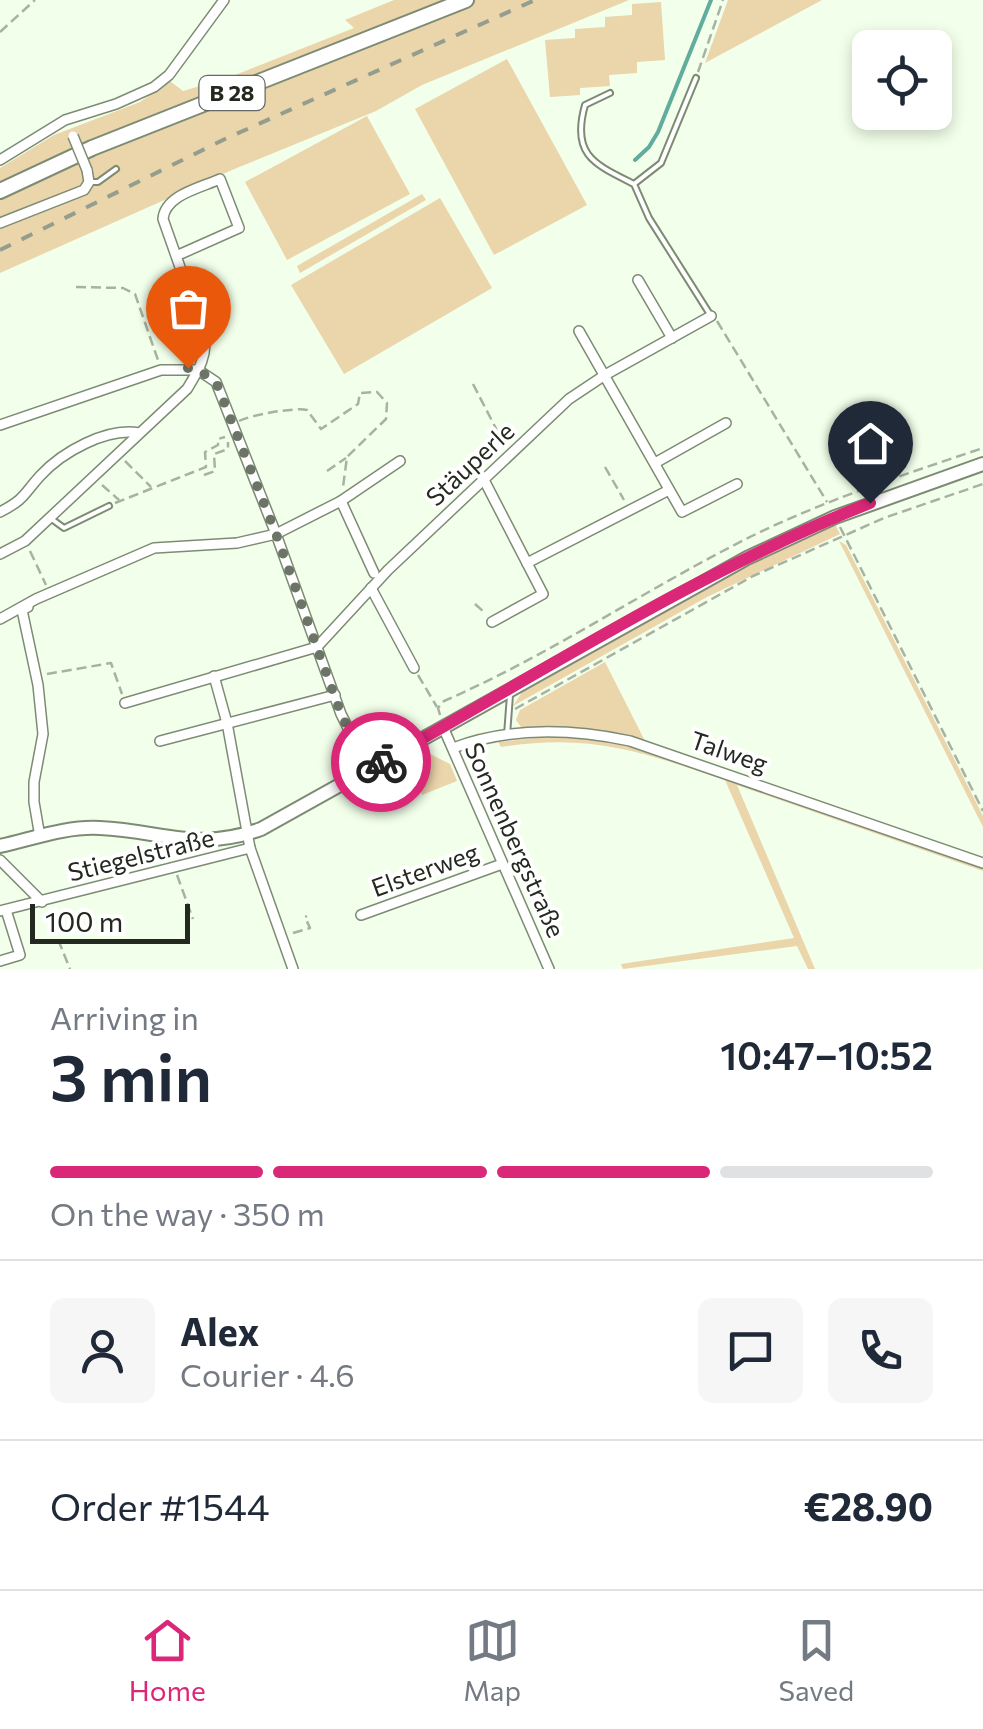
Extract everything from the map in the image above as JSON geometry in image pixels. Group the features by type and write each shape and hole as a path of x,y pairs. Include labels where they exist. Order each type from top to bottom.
{"main road":[{"name":"B 28","path":"0,190 92,148 466,0"}],"street":[{"path":"0,160 65,120 154,87 169,74 224,0"},
{"path":"0,222 84,190 90,182 65,120"},
{"path":"0,554 25,541 187,389 206,349 163,219 164,210 170,201 220,179 239,228 176,256"},
{"path":"638,280 672,338"},
{"name":"Stäuperle","path":"318,647 483,478 569,399 711,316"},
{"path":"579,331 682,512 737,484"},
{"path":"0,425 161,370 198,370 216,382 349,733 368,770"},
{"path":"655,463 726,423"},
{"path":"0,512 23,500 42,474 93,439 120,429 139,433"},
{"path":"0,619 36,599 154,548 237,543 276,534 341,501 400,461"},
{"path":"0,846 97,828 194,842 249,841 274,823 720,572 835,518 983,464"},
{"path":"483,478 543,594 493,622"},
{"path":"527,563 670,490"},
{"path":"341,501 374,572"},
{"path":"372,588 414,668"},
{"path":"36,599 22,610 44,734 34,782 40,837"},
{"path":"125,703 318,647"},
{"path":"214,676 249,841 293,969"},
{"path":"160,741 335,695"},
{"name":"Sonnenbergstraße","path":"444,727 549,969"},
{"name":"Talweg","path":"453,748 508,735 570,732 630,741 983,862"},
{"name":"Stiegelstraße","path":"0,961 20,956 3,910 133,875 175,868 249,841"},
{"name":"Stiegelstraße","path":"0,860 42,902"},
{"name":"Elsterweg","path":"361,915 502,864"}],"lane":[{"path":"634,184 661,163 696,78"},
{"path":"610,93 585,105 581,117 582,146 598,166 634,184 649,218 711,316"},
{"path":"90,182 98,182 116,169"},
{"path":"49,517 64,528 109,506"},
{"path":"508,735 510,690"}],"path":[{"path":"0,32 35,0"},
{"path":"696,78 723,0"},
{"path":"76,287 123,288 135,294 161,370"},
{"path":"711,316 827,502 983,811"},
{"path":"474,384 510,454"},
{"path":"232,424 252,414 298,408 308,410 321,430 358,404 360,392 377,392 388,403 386,419 327,471"},
{"path":"204,475 215,472 214,454 221,452 228,449 228,435 218,439 221,452"},
{"path":"206,468 204,452 218,445"},
{"path":"438,708 444,701 497,677 736,544 827,502 983,448"},
{"path":"117,453 152,488"},
{"path":"341,501 347,457"},
{"path":"109,506 215,466"},
{"path":"605,467 630,510"},
{"path":"92,476 120,501"},
{"path":"509,713 732,587 844,535 983,484"},
{"path":"25,541 50,594"},
{"path":"476,604 493,622"},
{"path":"36,676 110,663 125,703"},
{"path":"414,668 438,708 444,727"},
{"path":"394,755 400,771 409,768 417,789"},
{"path":"175,868 192,919"},
{"path":"42,902 70,969"},
{"path":"282,936 310,928 305,917 308,916"}],"shaded area":[{"path":"394,0 629,0 422,85 376,111 0,273 0,168 54,135 140,102 170,81 183,91 230,77 354,28 345,20"},
{"path":"728,0 822,0 705,63"},
{"path":"661,2 665,60 637,62 637,73 609,75 610,86 580,88 580,95 550,97 545,40 575,38 575,29 605,27 605,17 632,15 632,4"},
{"path":"507,59 587,205 494,255 415,109"},
{"path":"367,116 410,194 287,260 245,182"},
{"path":"422,194 426,200 300,273 297,266"},
{"path":"440,198 492,288 344,374 291,285"},
{"path":"835,524 840,534 707,597 513,706 524,689 728,574"},
{"path":"839,541 846,545 983,816 983,827"},
{"path":"605,662 645,741 583,729 521,727 516,720 520,710"},
{"path":"553,736 643,748 983,866 983,871 737,785 815,969 808,969 797,946 623,969 621,964 794,938 725,780 616,748 563,742 501,747 498,742"},
{"path":"428,753 450,764 457,781 422,795 408,758"}],"waterway":[{"path":"635,160 658,132 711,0"}],"railway":[{"path":"0,250 225,139 535,0"}],"way so far":[{"path":"188,368 208,374 216,382 349,733 368,770 381,762"}],"route":[{"path":"381,762 720,572 870,503"}]}
